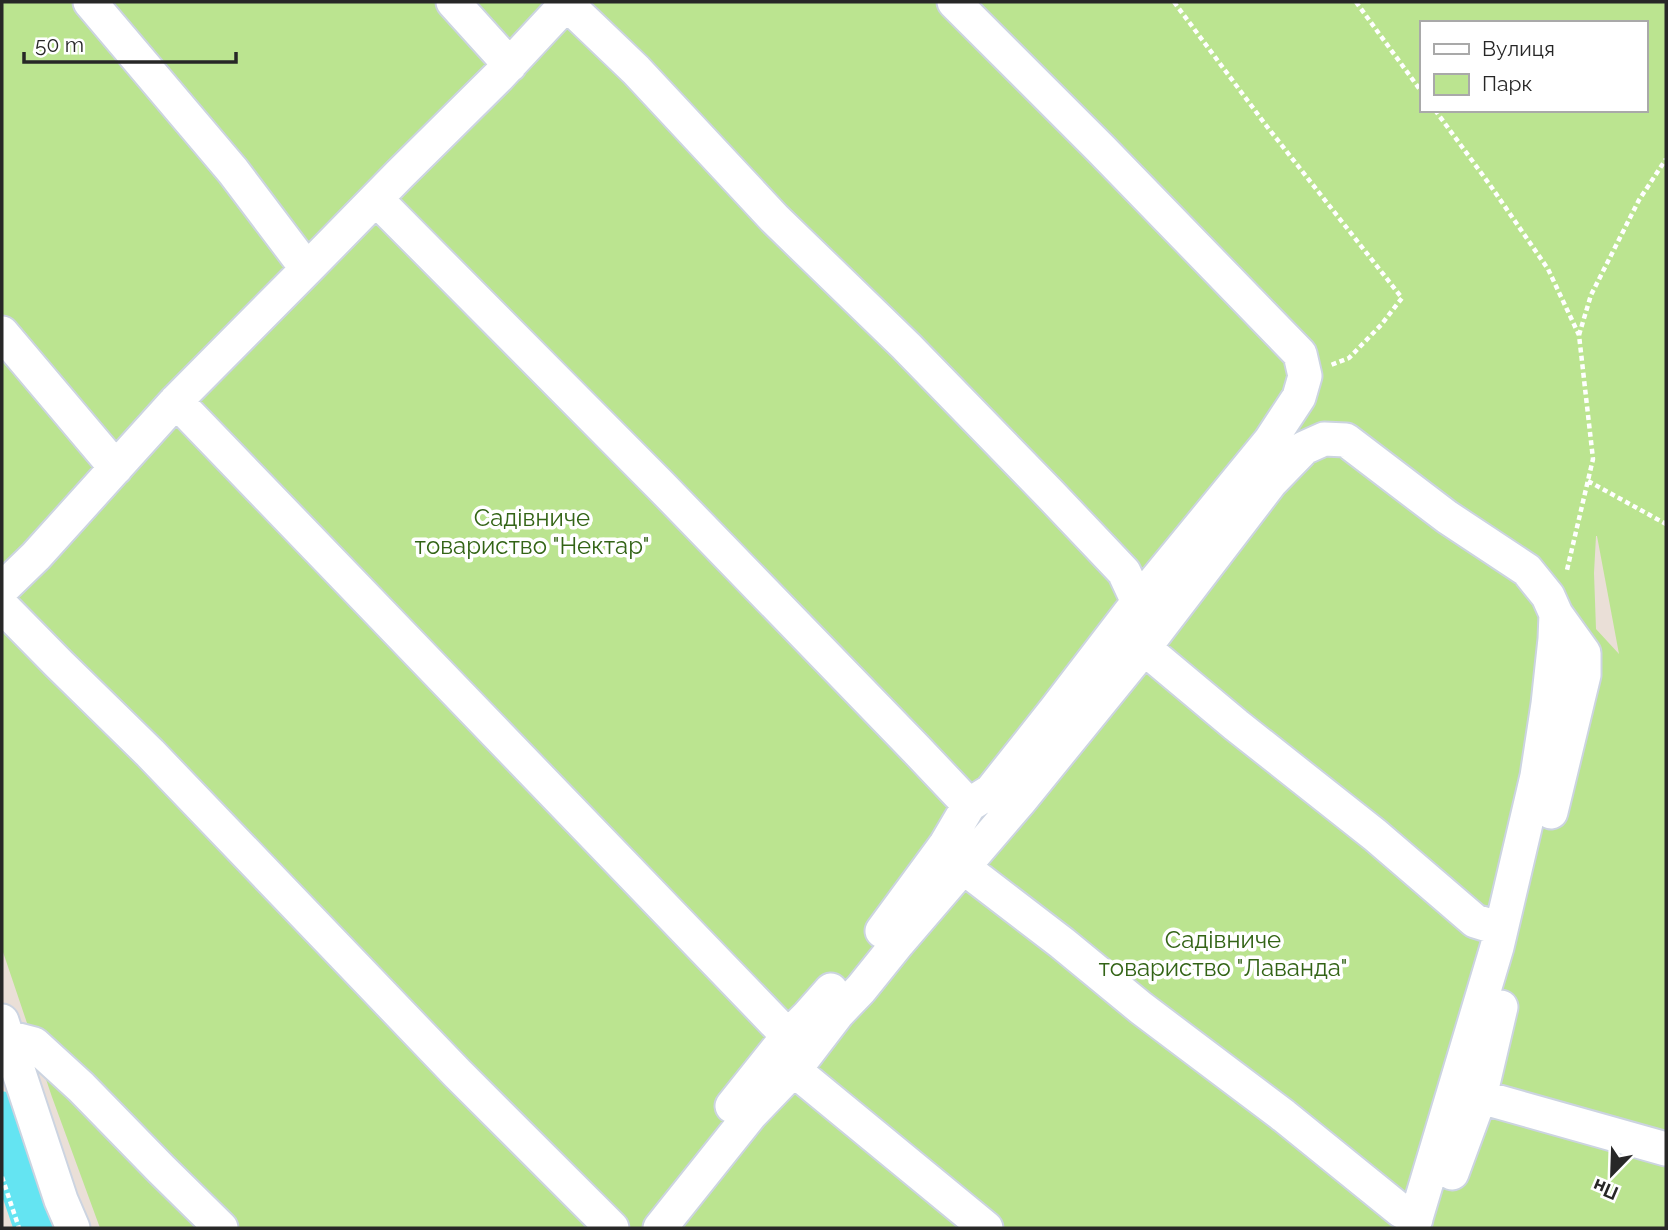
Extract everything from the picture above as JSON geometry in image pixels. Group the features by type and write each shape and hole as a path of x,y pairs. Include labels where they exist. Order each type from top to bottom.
{"street":[{"path":"90,2 233,171 307,270"},
{"path":"453,2 510,65"},
{"path":"634,1228 788,1036 880,933 946,844 969,805 991,791 1138,602 1270,441 1299,397 1305,376 1300,354 954,2"},
{"path":"2,589 176,401 510,65 567,3 636,70 774,218 906,346 1050,494 1124,572 1138,602"},
{"path":"376,199 661,486 969,805"},
{"path":"2,333 116,468"},
{"path":"176,401 788,1036"},
{"path":"660,1228 751,1114 794,1070 838,1013 1018,802 1144,648 1271,482 1304,448 1324,439 1346,440 1447,517 1527,570 1548,596 1556,614 1584,653 1584,675 1497,1023 1467,1093"},
{"path":"2,606 150,752 457,1073 612,1228"},
{"path":"962,867 1422,1225 1457,1157 1467,1093 1501,929 1537,776 1556,614"},
{"path":"1144,648 1375,835 1475,920 1501,929"},
{"path":"4,1029 61,1200 73,1228"},
{"path":"4,1029 34,1044 81,1087 221,1228"},
{"path":"794,1070 986,1228"},
{"path":"1467,1093 1666,1149"}],"path":[{"path":"1174,2 1265,124 1402,298 1381,325 1349,358 1328,366 1303,366"},
{"path":"1356,2 1420,91"},
{"path":"1436,112 1548,269 1579,335 1593,459 1578,522"},
{"path":"1579,335 1591,295 1639,200 1666,159"},
{"path":"1588,481 1666,524"},
{"path":"2,1180 19,1228"}],"green space":[{"name":"Садівниче товариство \"Нектар\"","path":"2,2 1666,2 1666,1228 100,1228 2,949","holes":["1597,536 1619,654 1596,629 1594,573"]},
{"path":"32,1154 68,1228 18,1228 13,1213 20,1171"}],"waterway":[{"path":"2,1117 40,1228"}],"park label":[{"name":"Садівниче товариство \"Лаванда\"","path":"1223,953"}]}
